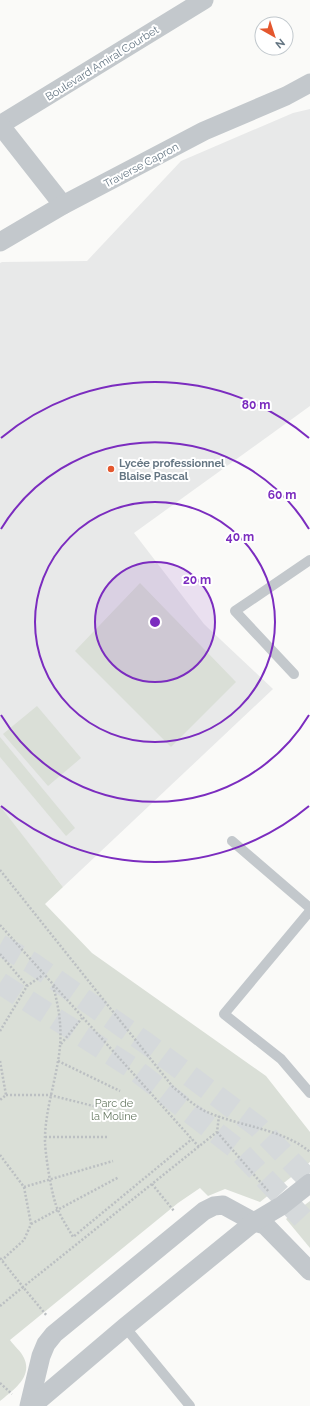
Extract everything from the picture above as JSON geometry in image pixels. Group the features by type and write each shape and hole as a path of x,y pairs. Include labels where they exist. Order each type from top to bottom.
{"street":[{"name":"Boulevard Amiral Courbet","path":"0,125 204,0"},
{"name":"Traverse Capron","path":"0,242 63,205 204,131 286,96 310,83"},
{"name":"Traverse Capron","path":"286,96 310,93"},
{"path":"0,125 63,205"},
{"path":"31,1406 254,1222 281,1206 310,1182"},
{"path":"31,1406 41,1356 46,1344 58,1330 186,1225 204,1211 214,1206 223,1205 254,1222 265,1225 310,1271"}],"lane":[{"path":"294,674 235,611 310,560"},
{"path":"232,841 310,908"},
{"path":"310,911 224,1014 281,1059 310,1093"},
{"path":"125,1327 190,1406"}],"path":[{"path":"0,870 173,1087 206,1112 288,1138 301,1144 310,1152"},
{"path":"0,925 198,1147"},
{"path":"0,954 27,986"},
{"path":"0,1031 27,986 43,975"},
{"path":"53,986 59,1010 60,1045 50,1096 45,1137 50,1180 57,1209 73,1237 192,1139"},
{"path":"60,1045 82,1018"},
{"path":"0,1061 6,1095"},
{"path":"58,1061 120,1091"},
{"path":"0,1100 6,1095 50,1096 113,1111"},
{"path":"0,1306 217,1132 219,1116"},
{"path":"217,1132 281,1206"},
{"path":"45,1137 107,1137"},
{"path":"0,1155 24,1187 31,1224 24,1240 1,1259 58,1330"},
{"path":"24,1187 113,1161"},
{"path":"31,1224 119,1177"},
{"path":"152,1184 186,1225"}],"shaded area":[{"name":"Lycée professionnel Blaise Pascal","path":"310,109 310,406 134,533 204,624 273,689 63,887 0,807 0,263 87,261 181,161 293,113"}],"green space":[{"path":"140,583 236,682 171,747 75,651"},
{"path":"37,706 81,758 48,786 3,734"},
{"path":"0,737 75,828 66,836 0,757"},
{"name":"Parc de la Moline","path":"0,806 63,887 45,904 92,953 266,1076 310,1132 310,1162 260,1202 225,1189 208,1196 200,1188 178,1203 10,1340 24,1358 26,1371 24,1377 16,1388 0,1401"},
{"path":"310,1201 310,1248 286,1219"}],"tunnel":[{"path":"0,945 32,963 146,1043 258,1127 310,1181"},
{"path":"0,983 134,1069 237,1149 310,1226"}],"place":[{"name":"Lycée professionnel Blaise Pascal","path":"111,469"}]}
